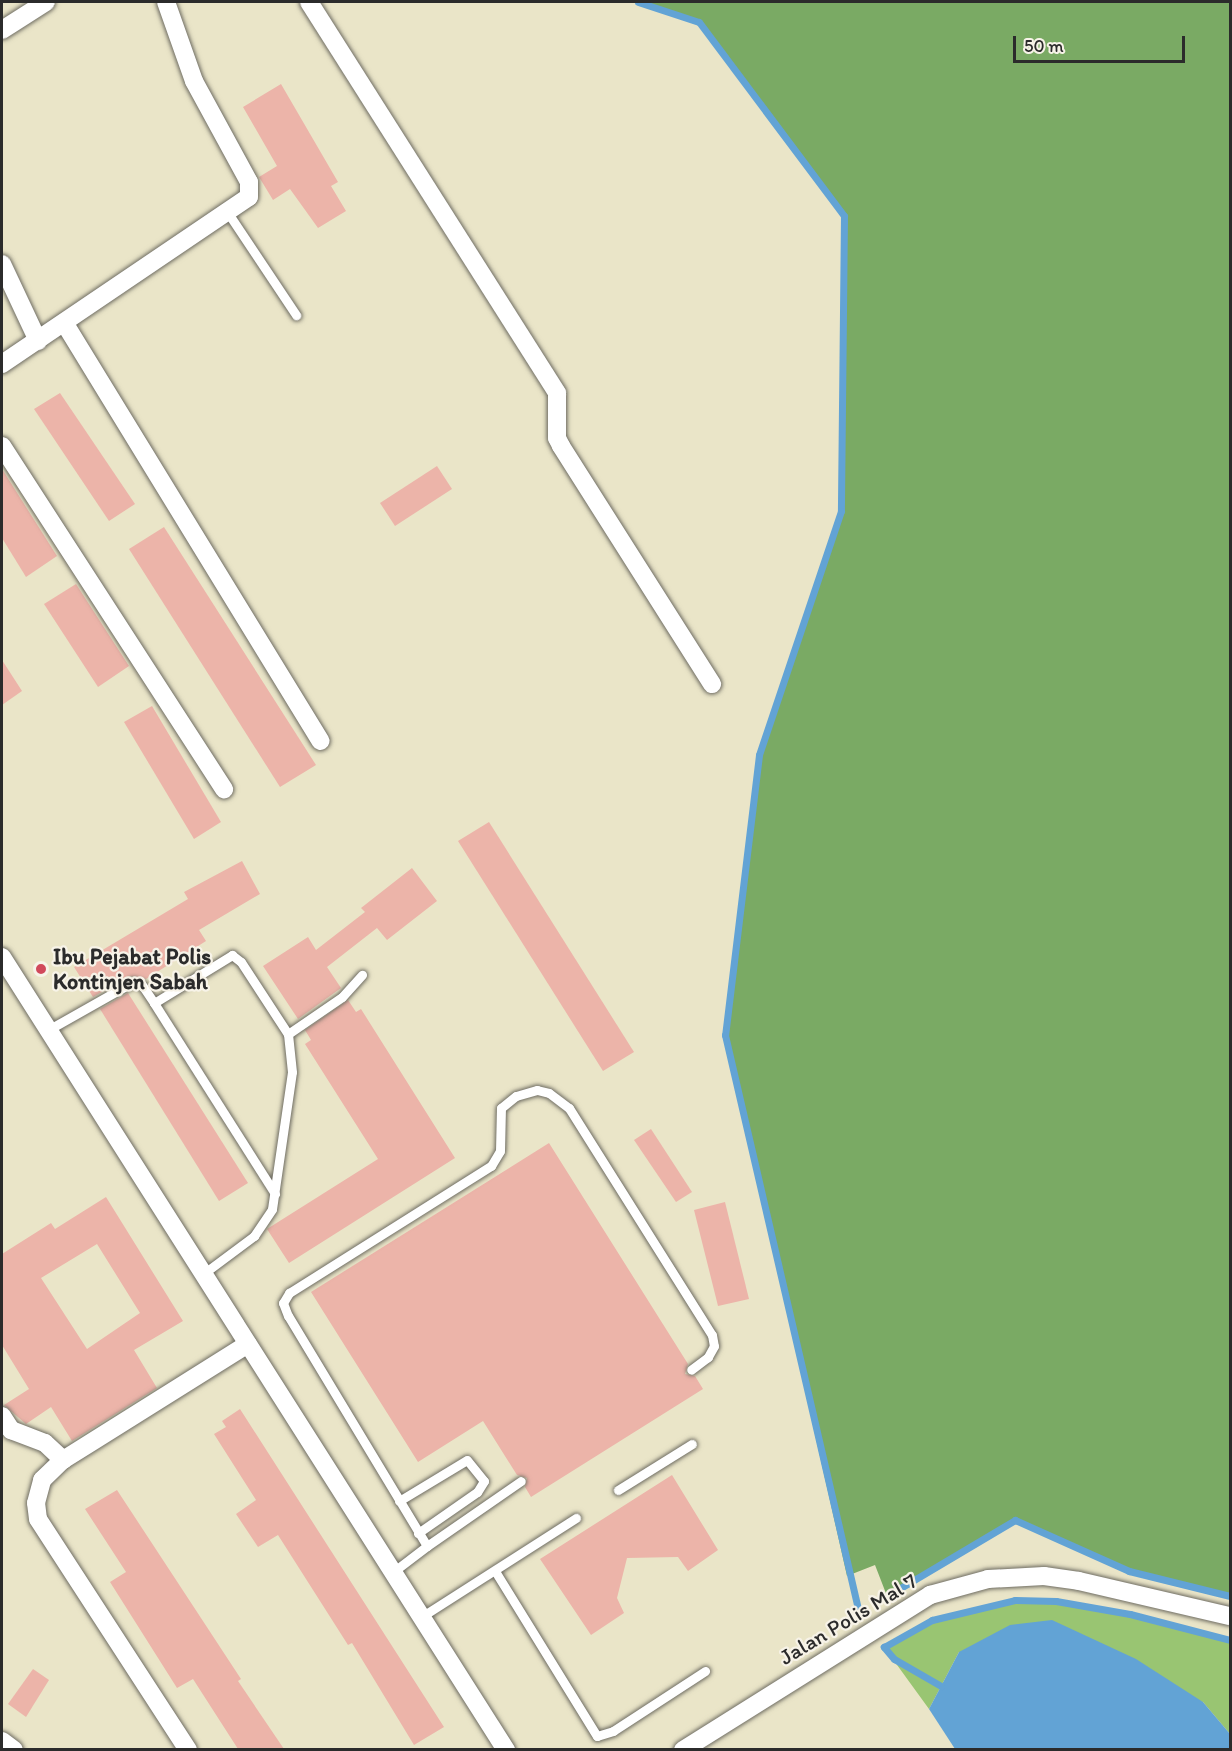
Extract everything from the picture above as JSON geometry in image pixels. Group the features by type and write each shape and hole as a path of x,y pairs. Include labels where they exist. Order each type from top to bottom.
{"street":[{"path":"2,30 46,2"},
{"path":"2,364 65,324 249,197 251,187 194,81 165,2"},
{"path":"309,2 557,393 557,438 561,446 712,684"},
{"path":"2,264 38,341"},
{"path":"65,324 321,741"},
{"path":"2,446 224,789"},
{"path":"2,957 506,1749"},
{"path":"188,1749 38,1519 36,1503 42,1480 63,1460 248,1344"},
{"path":"2,1416 11,1430 45,1443 63,1460"},
{"name":"Jalan Polis Mal 7","path":"683,1749 930,1595 988,1579 1044,1576 1079,1581 1230,1616"},
{"path":"2,1741 14,1749"}],"lane":[{"path":"228,213 296,315"},
{"path":"154,1003 232,955 241,962 288,1034 292,1072 275,1194 265,1224 254,1236 203,1274"},
{"path":"288,1034 342,997 362,975"},
{"path":"48,1030 133,982 142,985 275,1194"},
{"path":"427,1546 288,1316 283,1303 289,1293 491,1166 500,1151 501,1108 526,1091 549,1093 569,1108 711,1335 714,1346 708,1357 691,1370"},
{"path":"618,1490 692,1444"},
{"path":"399,1502 467,1460 484,1481 477,1492 418,1533"},
{"path":"393,1572 521,1481"},
{"path":"421,1617 576,1518"},
{"path":"495,1571 597,1736 613,1731 705,1671"}],"green space":[{"path":"638,2 1230,2 1230,1596 1129,1571 1015,1520 887,1596 875,1565 847,1576 725,1035 759,755 841,511 844,216 699,22"},
{"path":"1015,1600 1056,1601 1130,1614 1230,1640 1230,1734 1203,1702 959,1652 929,1709 884,1647 932,1620"}],"water":[{"path":"1052,1620 1136,1659 1203,1702 1230,1734 1230,1749 955,1749 929,1709 959,1652 1010,1625"}],"building":[{"path":"281,84 338,182 331,186 346,211 318,228 290,189 273,200 259,177 277,166 243,107"},
{"path":"60,393 135,504 109,521 34,409"},
{"path":"437,466 452,489 395,526 380,503"},
{"path":"2,469 57,556 26,577 2,538"},
{"path":"164,527 316,765 280,787 129,549"},
{"path":"76,584 129,666 98,687 44,604"},
{"path":"2,660 22,691 2,705"},
{"path":"152,706 221,822 194,839 124,722"},
{"path":"489,822 634,1052 603,1071 458,841"},
{"path":"242,861 260,894 199,930 206,941 146,979 130,976 93,997 74,967 188,899 184,892"},
{"path":"412,868 437,901 387,940 377,928 327,967 341,988 298,1019 263,966 308,937 316,950 365,912 361,908"},
{"path":"128,993 248,1183 219,1201 100,1009"},
{"path":"348,1000 356,1012 361,1009 455,1158 289,1263 267,1229 378,1159 305,1044 311,1040 305,1030"},
{"path":"651,1129 692,1192 676,1202 634,1140"},
{"path":"549,1143 688,1364 685,1374 695,1376 703,1389 531,1497 525,1487 527,1478 517,1475 483,1421 418,1462 311,1292"},
{"path":"106,1197 183,1321 134,1350 157,1388 72,1441 51,1407 26,1424 4,1405 29,1389 2,1345 2,1254 51,1223 55,1229","holes":["97,1244 140,1313 87,1349 41,1278"]},
{"path":"725,1202 749,1299 718,1306 694,1210"},
{"path":"240,1409 444,1727 414,1745 352,1643 348,1645 278,1535 258,1547 236,1514 256,1500 214,1434 226,1427 222,1421"},
{"path":"672,1475 718,1550 688,1571 678,1557 627,1558 617,1598 624,1613 591,1635 540,1559"},
{"path":"117,1490 241,1679 238,1681 284,1749 238,1749 193,1679 177,1688 110,1582 126,1572 85,1509"},
{"path":"33,1669 49,1680 26,1717 8,1704"}],"waterway":[{"path":"638,2 699,22 844,216 841,511 759,755 725,1035 859,1613"},
{"path":"887,1596 1015,1520 1129,1571 1230,1596"},
{"path":"941,1686 894,1659 884,1647 932,1620 1015,1600 1056,1601 1130,1614 1230,1640"}],"place":[{"name":"Ibu Pejabat Polis Kontinjen Sabah","path":"41,969"}]}
